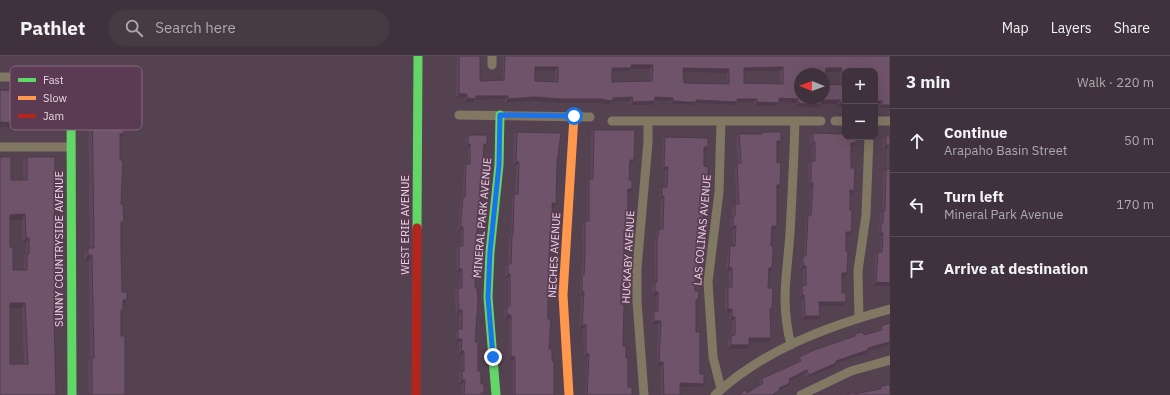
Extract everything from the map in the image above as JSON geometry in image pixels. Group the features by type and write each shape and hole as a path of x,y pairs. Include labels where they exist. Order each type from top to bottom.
{"street":[{"name":"WEST ERIE AVENUE","path":"416,395 418,56"},
{"path":"0,77 10,77"},
{"path":"459,115 590,117"},
{"name":"MINERAL PARK AVENUE","path":"496,395 488,297 490,252 499,165 500,115"},
{"name":"NECHES AVENUE","path":"569,395 564,337 563,295 574,148 574,116"},
{"path":"612,121 821,121"},
{"name":"HUCKABY AVENUE","path":"644,395 637,301 637,268 648,142 648,121"},
{"name":"LAS COLINAS AVENUE","path":"718,392 713,357 708,282 719,192 721,121"},
{"path":"791,345 784,308 784,280 794,172 795,121"},
{"path":"835,121 842,121"},
{"path":"878,121 890,121"},
{"name":"SUNNY COUNTRYSIDE AVENUE","path":"71,130 72,395"},
{"path":"859,318 858,271 866,215 869,140"},
{"path":"0,147 71,147"},
{"path":"718,392 745,371 814,333 890,309"},
{"path":"801,395 851,371 890,360"}],"building":[{"path":"459,56 480,56 480,81 504,80 505,56 890,56 890,105 882,105 882,101 878,101 878,68 794,68 794,99 779,98 779,103 757,102 757,99 737,99 737,102 696,100 696,102 687,102 673,101 673,98 655,97 655,101 633,102 632,97 613,98 613,101 604,99 534,97 508,99 508,96 476,96 476,99 467,98 467,94 459,94","holes":["631,65 653,65 652,81 612,82 612,68 631,68","535,67 558,67 558,82 535,81","783,67 783,84 744,83 744,68","683,68 729,69 729,84 684,83"]},
{"path":"830,84 842,85 842,103 840,103 840,100 830,100"},
{"path":"0,90 10,90 10,123 0,122"},
{"path":"93,130 124,130 124,134 120,134 120,160 123,160 121,204 123,204 124,222 121,222 122,292 127,292 127,300 123,300 123,310 121,310 121,336 125,336 125,395 92,395 92,358 94,358 92,255 88,255 88,248 94,248"},
{"path":"594,130 635,130 634,160 630,160 629,180 632,180 632,189 628,189 628,230 624,230 624,285 621,285 621,304 624,304 623,346 626,346 626,358 628,358 628,387 632,387 632,395 587,395 589,354 586,354 586,325 582,325 584,292 582,292 582,275 584,275 585,221 589,221 589,179 593,179"},
{"path":"517,132 561,133 557,163 556,204 552,203 553,232 550,232 549,265 551,265 551,274 548,295 548,319 551,319 549,349 552,349 552,361 554,361 554,395 515,395 515,357 511,356 511,315 507,315 507,307 510,306 510,274 508,274 508,264 511,264 514,194 518,194 519,162 516,162"},
{"path":"762,132 781,132 781,141 777,141 777,163 781,162 780,185 777,185 777,226 772,226 771,246 773,246 773,255 772,268 769,268 768,288 773,288 772,309 770,309 771,338 749,338 749,345 731,345 731,336 735,335 735,317 732,317 732,309 728,309 728,287 732,287 732,268 729,267 730,246 735,246 736,226 733,226 733,216 735,216 735,204 739,204 737,163 741,163 739,134 762,134"},
{"path":"813,133 842,134 842,140 856,140 856,143 851,143 851,168 855,168 854,191 850,190 850,210 852,210 851,232 846,232 846,251 848,252 847,273 842,273 842,293 846,293 846,302 819,302 820,316 805,316 802,286 806,285 806,266 803,266 803,256 806,256 808,215 811,215 813,183 811,184 811,161 815,161 815,142 813,142"},
{"path":"468,135 487,135 487,144 484,144 483,163 485,163 486,173 484,173 484,186 480,186 481,215 478,214 475,288 477,288 478,301 475,342 478,342 478,371 481,371 481,384 484,384 484,393 481,393 481,395 464,395 465,380 462,380 462,371 464,371 464,351 461,351 462,339 458,339 458,329 462,329 462,310 459,310 458,297 458,288 462,288 462,269 459,269 459,246 463,246 463,227 461,227 461,218 463,197 465,197 466,164 470,164 470,144 468,144"},
{"path":"886,136 890,136 890,145 886,145"},
{"path":"665,137 708,138 708,147 704,147 704,166 708,167 708,176 704,176 703,218 700,217 700,259 698,271 695,271 695,291 699,291 698,300 696,300 696,332 700,332 700,374 704,374 704,384 680,383 680,395 664,395 663,362 659,362 661,321 654,321 654,311 658,311 658,292 655,292 655,282 657,282 657,241 659,229 663,229 664,196 662,196 662,187 667,187 668,167 664,167"},
{"path":"890,145 890,283 876,282 878,252 882,252 883,233 881,233 881,223 883,223 883,211 885,211 886,169 889,169"},
{"path":"0,157 11,157 11,180 27,180 27,157 55,157 55,185 57,185 56,200 54,200 56,243 54,317 56,395 0,395","holes":["25,214 26,238 29,238 27,270 13,270 13,247 10,247 10,215","10,303 25,303 28,364 10,364"]},
{"path":"890,323 890,342 868,348 868,350 836,361 836,363 809,375 807,370 789,379 790,383 779,388 780,390 772,395 738,395 746,390 747,393 763,383 761,379 801,361 799,357 814,350 855,336 855,334 863,332 864,335 882,330 881,326"},
{"path":"890,384 890,395 847,395 853,392 854,394 881,389 880,387"}],"traffic: fast":[{"path":"417,228 418,56"},
{"path":"496,395 488,297 490,252 499,165 500,115"},
{"path":"71,130 72,395"}],"traffic: slow":[{"path":"569,395 563,295 574,116"}],"traffic: jam":[{"path":"416,395 417,228"}],"route":[{"path":"493,357 488,297 490,252 499,165 500,115 574,116"}]}
